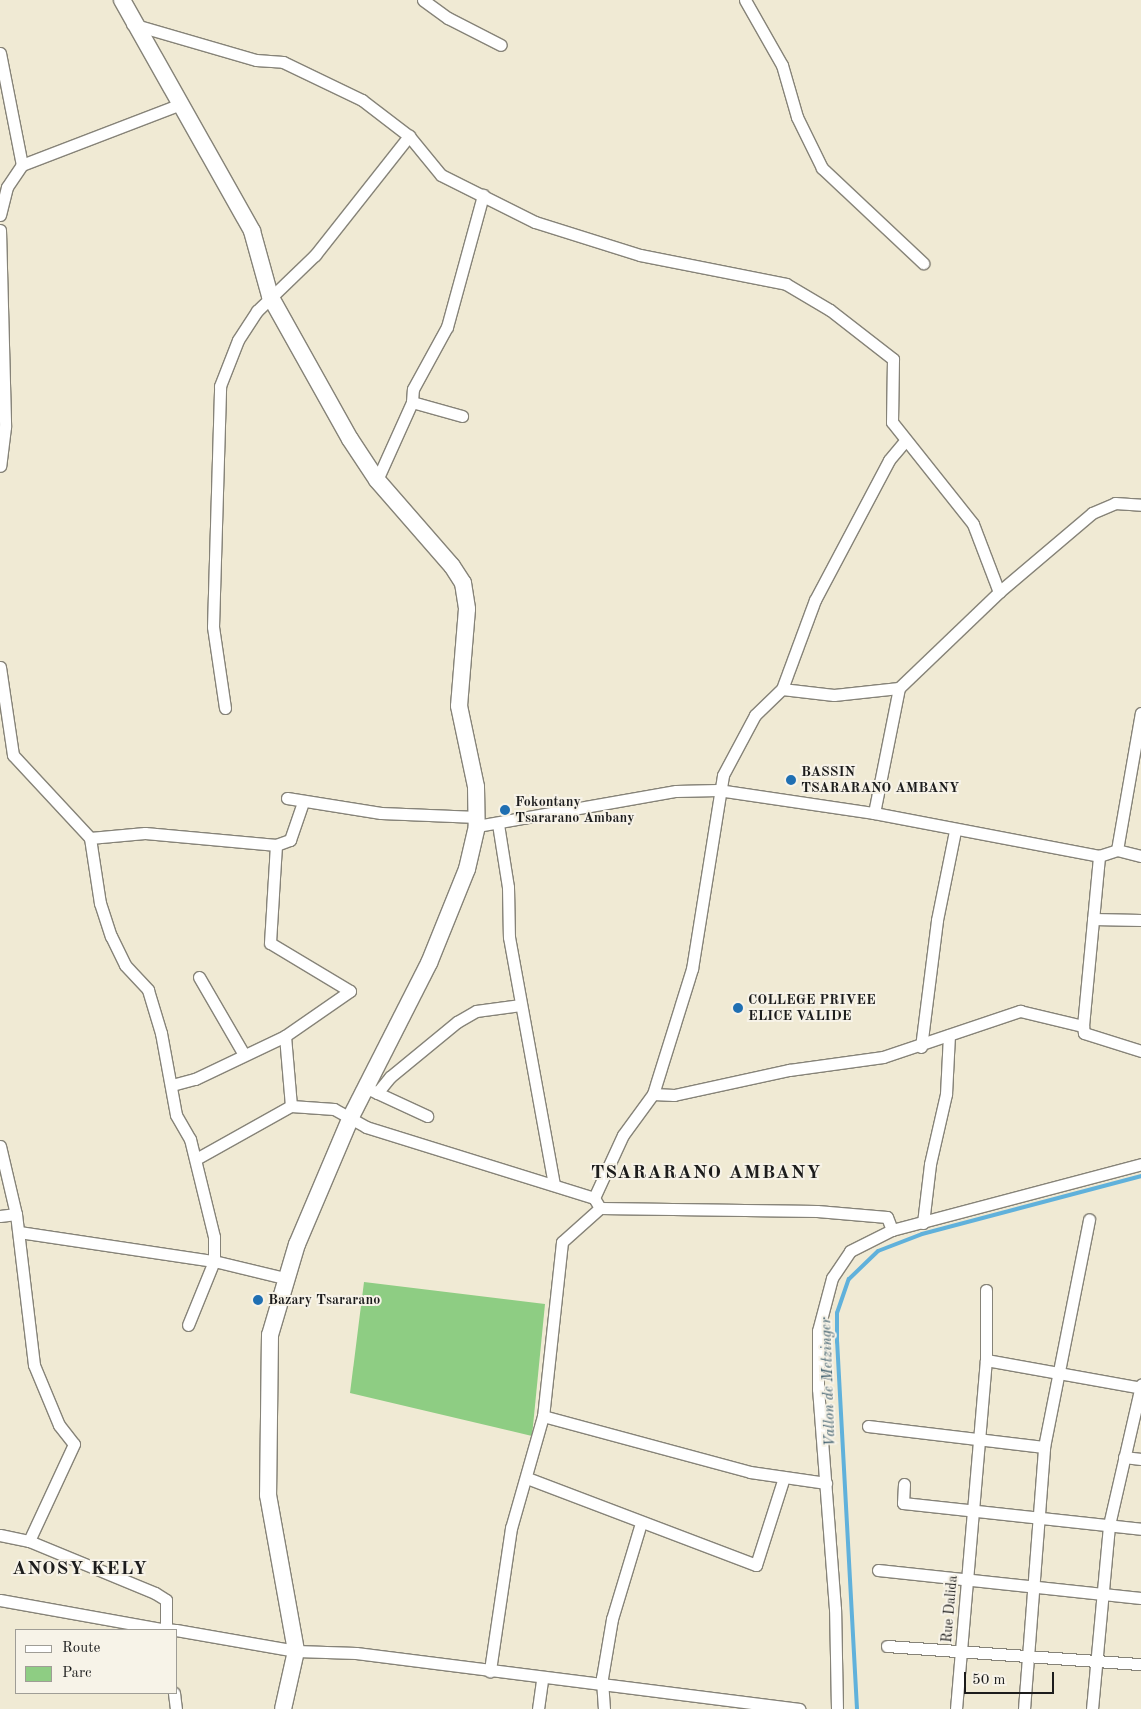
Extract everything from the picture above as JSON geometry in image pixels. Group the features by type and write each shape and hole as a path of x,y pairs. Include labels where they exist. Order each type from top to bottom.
{"street":[{"path":"122,0 132,24 252,230 270,296 377,480 463,583 467,609 459,706 476,787 477,821 450,917 371,1090 350,1117 285,1278 266,1363 268,1495 296,1651 290,1692 283,1709"},
{"path":"423,0 448,18 501,45"},
{"path":"745,0 782,65 797,116 822,168 923,263"},
{"path":"132,24 256,60 283,62 362,100 409,136 441,175 535,222 598,244 793,288 830,310 893,359 892,422 905,441 973,524 999,592"},
{"path":"0,53 22,165"},
{"path":"0,215 7,187 22,165 178,105"},
{"path":"225,708 213,627 220,386 238,340 270,296 315,255 409,136"},
{"path":"377,480 412,402 413,389 447,327 483,195"},
{"path":"0,230 5,427 0,466"},
{"path":"412,402 462,416"},
{"path":"594,1198 623,1135 652,1094 692,969 709,880 718,790 755,715 782,689 815,600 889,460 905,441"},
{"path":"874,813 899,688 999,592 1092,513 1138,500"},
{"path":"0,667 13,755 90,838 108,928 125,965 148,990 172,1085 176,1115 196,1158 214,1237 214,1261 188,1325"},
{"path":"782,689 834,695 899,688"},
{"path":"1117,850 1141,713"},
{"path":"287,798 381,813 498,824 614,801 718,790 874,813 955,831 1099,856 1117,850 1141,856"},
{"path":"90,838 145,833 276,845 290,840 303,802"},
{"path":"498,824 508,887 509,937 554,1185"},
{"path":"922,1047 937,920 955,831"},
{"path":"172,1085 196,1079 243,1053 285,1036 350,991 270,942 276,845"},
{"path":"1099,856 1083,1026 1084,1033 1141,1051"},
{"path":"1093,919 1141,920"},
{"path":"199,977 243,1053"},
{"path":"371,1090 390,1077 457,1022 476,1011 522,1005"},
{"path":"652,1094 674,1094 922,1047 949,1035 1020,1011 1083,1026"},
{"path":"923,1223 930,1164 946,1094 949,1035"},
{"path":"285,1036 291,1106"},
{"path":"371,1090 427,1116"},
{"path":"196,1158 291,1106 334,1109 366,1127 594,1198 600,1208"},
{"path":"0,1146 19,1232 34,1365 59,1425 74,1444 29,1541"},
{"path":"837,1709 826,1483 818,1389 823,1302 850,1251 892,1230 1141,1164"},
{"path":"490,1671 511,1528 527,1478 543,1416 562,1242 600,1208 817,1211 887,1217 892,1230"},
{"path":"0,1216 16,1214"},
{"path":"1024,1709 1028,1654 1037,1587 1039,1515 1044,1447 1057,1373 1089,1219"},
{"path":"19,1232 214,1261 285,1278"},
{"name":"Rue Dalida","path":"956,1709 986,1360 986,1290"},
{"path":"986,1360 1141,1387 1108,1525 1092,1709"},
{"path":"543,1416 750,1472 826,1483"},
{"path":"868,1426 1044,1447"},
{"path":"1124,1457 1141,1459"},
{"path":"527,1478 641,1523 756,1565 784,1477"},
{"path":"904,1484 903,1503 973,1511 1039,1515 1141,1529"},
{"path":"604,1709 605,1688 602,1678 612,1619 641,1523"},
{"path":"0,1536 29,1541 155,1593 166,1600 171,1629"},
{"path":"878,1570 1141,1598"},
{"path":"0,1600 144,1629"},
{"path":"178,1631 296,1651 356,1653 605,1688 745,1705 799,1709"},
{"path":"887,1646 1028,1654 1141,1664"},
{"path":"538,1709 542,1680"},
{"path":"174,1694 176,1709"}],"green space":[{"path":"364,1282 545,1304 532,1436 350,1393"}],"waterway":[{"name":"Vallon de Metzinger","path":"857,1709 837,1342 837,1313 849,1279 878,1251 922,1234 1141,1176"}],"place":[{"name":"BASSIN TSARARANO AMBANY","path":"791,780"},
{"name":"Fokontany Tsararano Ambany","path":"505,810"},
{"name":"COLLEGE PRIVEE ELICE VALIDE","path":"738,1008"},
{"name":"Bazary Tsararano","path":"258,1300"}],"district":[{"name":"TSARARANO AMBANY","path":"706,1174"},
{"name":"ANOSY KELY","path":"80,1570"}]}
